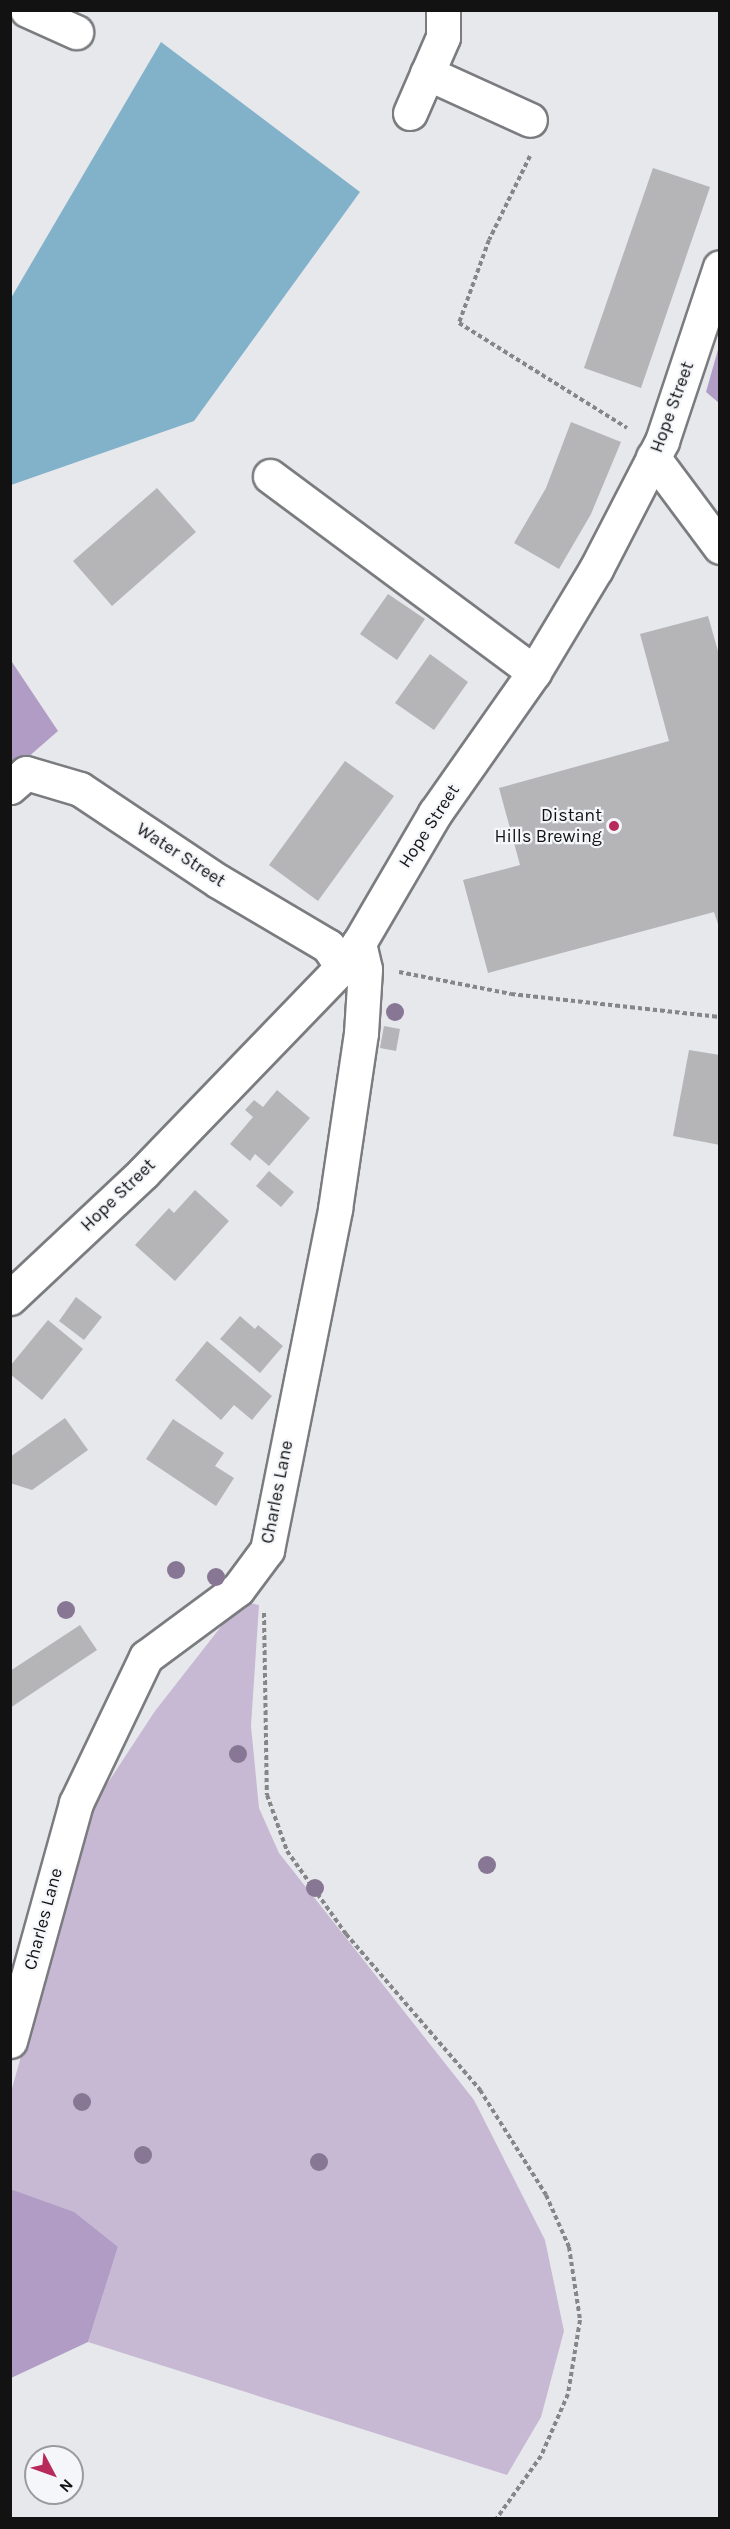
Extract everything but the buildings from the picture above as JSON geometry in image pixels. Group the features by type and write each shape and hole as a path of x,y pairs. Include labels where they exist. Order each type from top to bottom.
{"street":[{"path":"27,10 76,32"},
{"path":"410,113 443,37 443,10"},
{"path":"427,74 530,120"},
{"name":"Hope Street","path":"10,1298 143,1173 355,958 435,813 534,672 596,569 658,449 720,267"},
{"path":"658,449 720,547"},
{"path":"270,476 534,672"},
{"name":"Water Street","path":"10,787 26,773 80,789 218,881 328,946 355,958"},
{"name":"Charles Lane","path":"10,2041 76,1803 146,1657 238,1589 267,1550 335,1209 361,1033 355,958"}],"path":[{"path":"530,120 544,127 489,240 459,323 658,449"},
{"path":"355,958 510,994 720,1017"},
{"path":"264,1604 267,1795 286,1851 346,1934 480,2090 546,2195 569,2247 580,2320 568,2394 541,2457 497,2518"}],"shaded area":[{"path":"719,346 719,403 706,392"},
{"path":"10,659 58,731 11,772 10,772"},
{"path":"241,1601 259,1605 251,1726 259,1808 279,1853 474,2100 545,2240 564,2331 541,2417 507,2475 88,2342 118,2247 11,2189 11,2092 90,1810 155,1711"},
{"path":"10,2189 74,2212 118,2247 88,2342 11,2378"}],"water":[{"path":"161,42 360,192 194,421 11,485 11,298"}],"place":[{"name":"Distant Hills Brewing","path":"614,826"}]}
